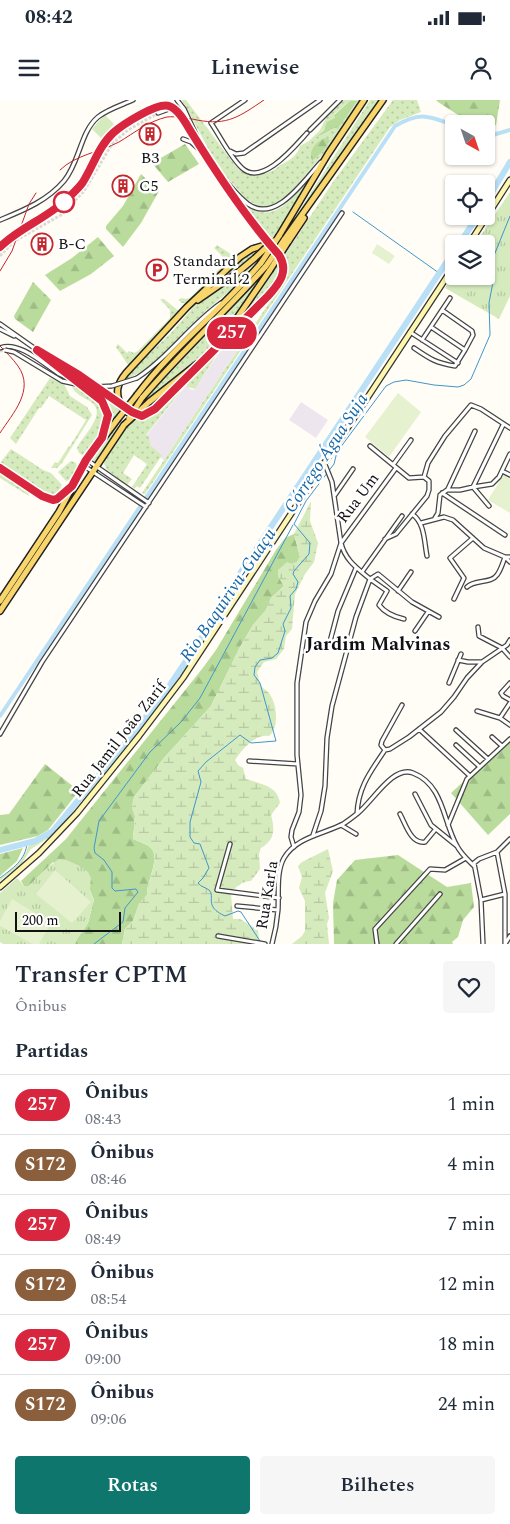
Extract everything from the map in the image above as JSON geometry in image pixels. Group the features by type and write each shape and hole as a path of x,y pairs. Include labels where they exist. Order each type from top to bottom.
{"main road":[{"path":"124,425 149,402 214,352 266,266 279,236 328,154 364,100"},
{"path":"0,601 60,512 86,460 102,438 117,420 244,291 266,266 286,241 383,100"},
{"path":"474,235 510,180"},
{"path":"187,307 218,287 279,236"},
{"path":"262,246 275,251 283,264 284,273 280,283 214,352 152,411 142,416 121,406 116,390 120,379 187,307 246,252 262,246"},
{"path":"0,611 124,425 157,371 232,295 266,266"},
{"name":"Rua Jamil João Zarif","path":"0,886 39,853 77,813 139,736 193,663 445,279"}],"street":[{"path":"0,220 42,201 51,194 67,177 90,127 96,120 105,112 133,100"},
{"path":"178,100 208,158"},
{"path":"245,100 211,123 238,164 245,170 254,172 270,168 340,100"},
{"path":"228,148 234,154 240,154 320,100"},
{"path":"158,113 169,109 177,111 233,197 275,251"},
{"path":"183,139 192,142 208,158 242,200 256,209 264,210 272,209 285,201 328,154"},
{"path":"238,164 240,154"},
{"path":"0,734 42,662 144,506 342,213"},
{"path":"5,350 17,354 62,381 89,387 112,386 137,378 160,361 208,313 232,295"},
{"path":"422,340 450,298"},
{"path":"414,348 434,362 455,366 458,363 473,335 472,331 442,310"},
{"path":"0,324 37,350 102,401 108,415 102,438"},
{"path":"431,327 465,350"},
{"path":"0,329 21,339"},
{"path":"410,331 458,363"},
{"path":"0,348 8,345 18,347 59,374 89,387"},
{"path":"37,350 79,375 121,406"},
{"path":"424,477 428,463 445,436 470,405 510,428"},
{"path":"473,487 503,425"},
{"path":"447,490 475,431"},
{"name":"Rua Um","path":"341,543 411,440"},
{"path":"370,446 409,478 424,477"},
{"path":"435,519 442,493 447,490 460,490 492,484 502,471 510,454"},
{"path":"86,460 147,502"},
{"path":"324,462 330,475 341,543 347,557 356,568 387,591 379,605 381,608 395,617 404,619"},
{"path":"83,466 144,506"},
{"path":"334,496 353,469"},
{"path":"502,471 510,475"},
{"path":"385,539 396,534 426,496 429,490 428,481 424,477"},
{"path":"473,487 489,506"},
{"path":"442,493 505,535"},
{"path":"412,514 421,523 427,556"},
{"path":"362,572 402,516"},
{"path":"421,523 444,517 453,520 492,553 508,557"},
{"path":"454,599 464,578 450,558 473,538"},
{"path":"294,847 291,837 299,812 301,795 298,764 298,684 303,636 308,616 331,574 341,543"},
{"path":"508,557 510,562"},
{"path":"468,587 471,584 496,577 508,557"},
{"path":"328,649 338,611 356,568"},
{"path":"398,591 411,572"},
{"path":"313,835 321,811 325,786 327,738 332,706 356,617 370,579 378,574 428,612 439,616"},
{"path":"415,631 428,612"},
{"path":"478,627 479,636 502,648 510,657"},
{"path":"385,750 390,750 440,712 482,662 510,640"},
{"path":"449,683 460,654"},
{"path":"458,660 482,662"},
{"path":"500,718 510,702 502,693 510,683"},
{"path":"385,750 381,744 382,741 402,705"},
{"path":"477,711 500,718 510,724"},
{"path":"419,729 470,776"},
{"path":"456,730 488,759"},
{"path":"492,737 502,746"},
{"path":"483,944 482,900 474,866 457,846 448,825 467,779 510,738"},
{"path":"456,745 480,767"},
{"path":"357,814 358,799 364,782 385,750"},
{"path":"249,761 298,764"},
{"name":"Rua Karla","path":"273,943 283,861 288,852 313,835 341,825 357,814 390,779 400,772 413,773 435,790 448,825"},
{"path":"415,794 435,830 457,846"},
{"path":"400,814 414,840 419,843 425,842 435,830"},
{"path":"341,825 356,834"},
{"path":"474,866 474,863 479,859 498,852 510,839"},
{"path":"230,844 217,890 279,898"},
{"path":"498,852 505,894 505,944"},
{"path":"377,944 375,929 430,869 444,870 466,858"},
{"path":"396,944 440,894"},
{"path":"482,900 505,894"},
{"path":"237,906 278,910"},
{"path":"218,936 265,944"},
{"path":"505,944 510,936"}],"shaded area":[{"path":"251,318 256,322 164,460 159,457 161,454 149,445 146,436 187,384 190,389 194,390 221,350"},
{"path":"301,402 328,420 316,438 289,420"}],"green space":[{"path":"182,100 186,100 238,169 246,173 256,174 275,170 292,158 300,146 309,141 320,130 327,116 343,100 360,100 333,142 287,197 273,206 261,207 247,200 226,176 210,152","holes":["350,101 346,115 339,127 318,135 335,118 334,114"]},
{"path":"370,100 380,100 283,239 282,238"},
{"path":"393,100 417,100 421,112 400,120 390,127 145,494 142,493 285,279 287,263 284,256 333,182"},
{"path":"436,100 500,100 496,125 495,115 458,115"},
{"path":"350,101 357,101 339,127 317,136 324,130 327,122 335,118 334,115"},
{"path":"105,115 114,124 101,138 92,129"},
{"path":"325,138 330,140 325,149 312,161 312,150"},
{"path":"185,144 199,164 168,182 152,163"},
{"path":"141,174 159,191 141,223 123,247 106,229 106,226 123,206"},
{"path":"311,177 313,178 276,234 269,241 241,200 252,209 271,212 288,202"},
{"path":"510,192 510,296 499,319 445,288 447,285 495,285 495,235 481,235 488,225 495,225 495,214"},
{"path":"98,237 114,256 91,274 60,291 45,275 72,258"},
{"path":"377,244 395,256 389,264 372,253"},
{"path":"217,245 231,254 231,264 188,303 182,303 178,300 190,298 223,265 223,257 214,248"},
{"path":"261,249 244,266 212,289 247,254"},
{"path":"253,262 256,262 232,289 208,309 154,363 127,379 127,374 171,333 197,303"},
{"path":"279,262 281,263 283,274 275,287 243,318"},
{"path":"262,264 259,271 227,306 139,396 168,361"},
{"path":"265,274 233,323 206,356 146,400 166,374"},
{"path":"33,282 51,300 33,332 15,319 14,316"},
{"path":"160,299 164,299 180,312 128,365 116,347 118,344 127,353 129,351 134,353 138,351 170,318 170,310"},
{"path":"264,304 221,348 195,389 188,387 186,382"},
{"path":"50,378 64,384 70,396 87,407 92,415 57,468 51,468 55,462 58,463 86,420 49,396 16,444 10,438"},
{"path":"72,387 91,392 101,403 105,414 100,434 85,457 79,453 77,448 93,425 97,412 96,407 91,402 78,394"},
{"path":"94,391 120,409 110,426 110,415 107,407"},
{"path":"181,391 146,435 149,437 150,445 162,455 140,488 137,486 134,489 132,487 147,464 134,455 123,473 132,479 127,485 107,470 103,461 126,426 135,417 149,416 155,413"},
{"path":"398,393 421,412 389,457 365,437"},
{"path":"120,421 115,433 94,464 91,461"},
{"path":"11,449 43,470 51,473 62,485 60,493 56,496 49,494 0,463"},
{"path":"71,461 76,463 77,468 69,480 66,481 58,472"},
{"path":"0,470 27,488 29,496 0,478"},
{"path":"505,472 510,475 510,513 488,500"},
{"path":"311,501 310,521 318,543 314,562 305,574 295,594 292,629 286,636 284,649 276,659 264,662 257,672 260,684 274,702 276,714 275,727 269,736 258,737 249,743 235,760 243,768 246,779 268,786 279,797 280,803 271,815 273,834 266,845 261,848 259,854 260,869 251,881 240,884 231,893 233,919 240,919 258,930 259,940 268,944 122,944 125,929 133,921 139,904 147,895 154,864 154,852 151,848 133,839 135,816 132,807 134,797 164,758 211,706 253,625 266,610 271,598 284,586 278,576 278,570 287,562 292,564 297,562 300,557 294,534"},
{"path":"294,534 300,557 297,562 278,576 284,586 271,598 266,610 253,625 211,706 164,758 134,797 132,807 135,816 133,839 151,848 154,852 154,864 147,895 139,904 133,921 125,929 122,944 75,944 88,923 94,900 90,890 53,862 29,886 24,886 21,881 66,839 202,669 216,650 276,550 285,538"},
{"path":"226,598 228,598 202,644 120,755 53,835 31,849 22,863 0,881 21,861 29,846 54,831 135,734 193,654"},
{"path":"510,739 510,814 488,835 451,793"},
{"path":"45,764 79,791 48,830 38,836 0,845 0,815 9,814"},
{"path":"23,848 17,861 0,876 0,854"},
{"path":"328,849 333,871 325,893 329,918 327,924 329,944 292,944 305,931 305,901 299,888 302,877 298,866 302,862"},
{"path":"398,855 447,887 471,883 474,907 463,920 458,937 452,942 453,944 334,944 333,903 337,880 355,860"},
{"path":"59,859 78,865 88,872 91,878 90,890 94,900 88,923 75,944 3,944 0,942 0,893 17,878 24,886 29,886"},
{"path":"55,870 91,902 72,923 36,894"},
{"path":"12,899 51,923 39,944 33,944 0,926 0,921"}],"waterway":[{"path":"0,716 395,126 412,118 424,116 445,122"},
{"path":"495,134 510,130"},
{"name":"Rio Baquirivu-Guaçu","path":"495,187 510,162"},
{"path":"353,212 439,273"},
{"name":"Córrego Água Suja","path":"260,941 241,912 238,911 225,916 218,912 212,905 209,890 198,883 209,868 200,844 194,843 190,837 190,822 201,782 198,771 206,762 240,735 251,743 276,741 260,683 254,675 255,667 260,660 272,658 278,653 285,631 283,624 291,608 290,596 296,589 298,582 293,574 309,554 310,543 294,524 306,501 334,464 337,452 386,386 394,382 406,380 458,387 471,379 490,335 489,303 493,282 493,258 510,216"},
{"name":"Rio Baquirivu-Guaçu","path":"465,235 472,225"},
{"name":"Rio Baquirivu-Guaçu","path":"0,850 35,841 53,831 166,691 202,637 239,575 445,265"},
{"path":"94,944 123,922 125,908 138,892 136,889 115,891 112,888 112,872 104,860 95,853 94,848 99,821 150,752 181,722 200,698 293,525"},
{"path":"0,878 21,859 27,843"}],"tunnel":[{"path":"0,256 13,242 61,215 84,191 112,144 128,130 158,113"},
{"path":"0,351 5,350"}],"tram line":[{"path":"60,170 80,157 119,142 154,121 167,117 208,122 225,121 240,115 264,100"},
{"path":"0,271 12,251 29,204 36,193"},
{"path":"0,346 18,366 23,375 24,384 20,401 0,433"}],"bus line":[{"name":"257","path":"0,247 11,237 53,212 82,184 111,134 155,107 166,106 177,111 186,123 233,197 279,255 284,273 280,283 214,352 155,409 142,416 127,410 79,375 37,350 96,394 107,410 108,420 102,438 86,460 72,486 57,499 48,499 42,496 0,468"}],"place":[{"name":"B3","path":"150,134"},
{"name":"C5","path":"123,186"},
{"name":"B-C","path":"42,244"},
{"name":"Standard Terminal 2","path":"157,270"}],"district":[{"name":"Jardim Malvinas","path":"378,644"}]}
